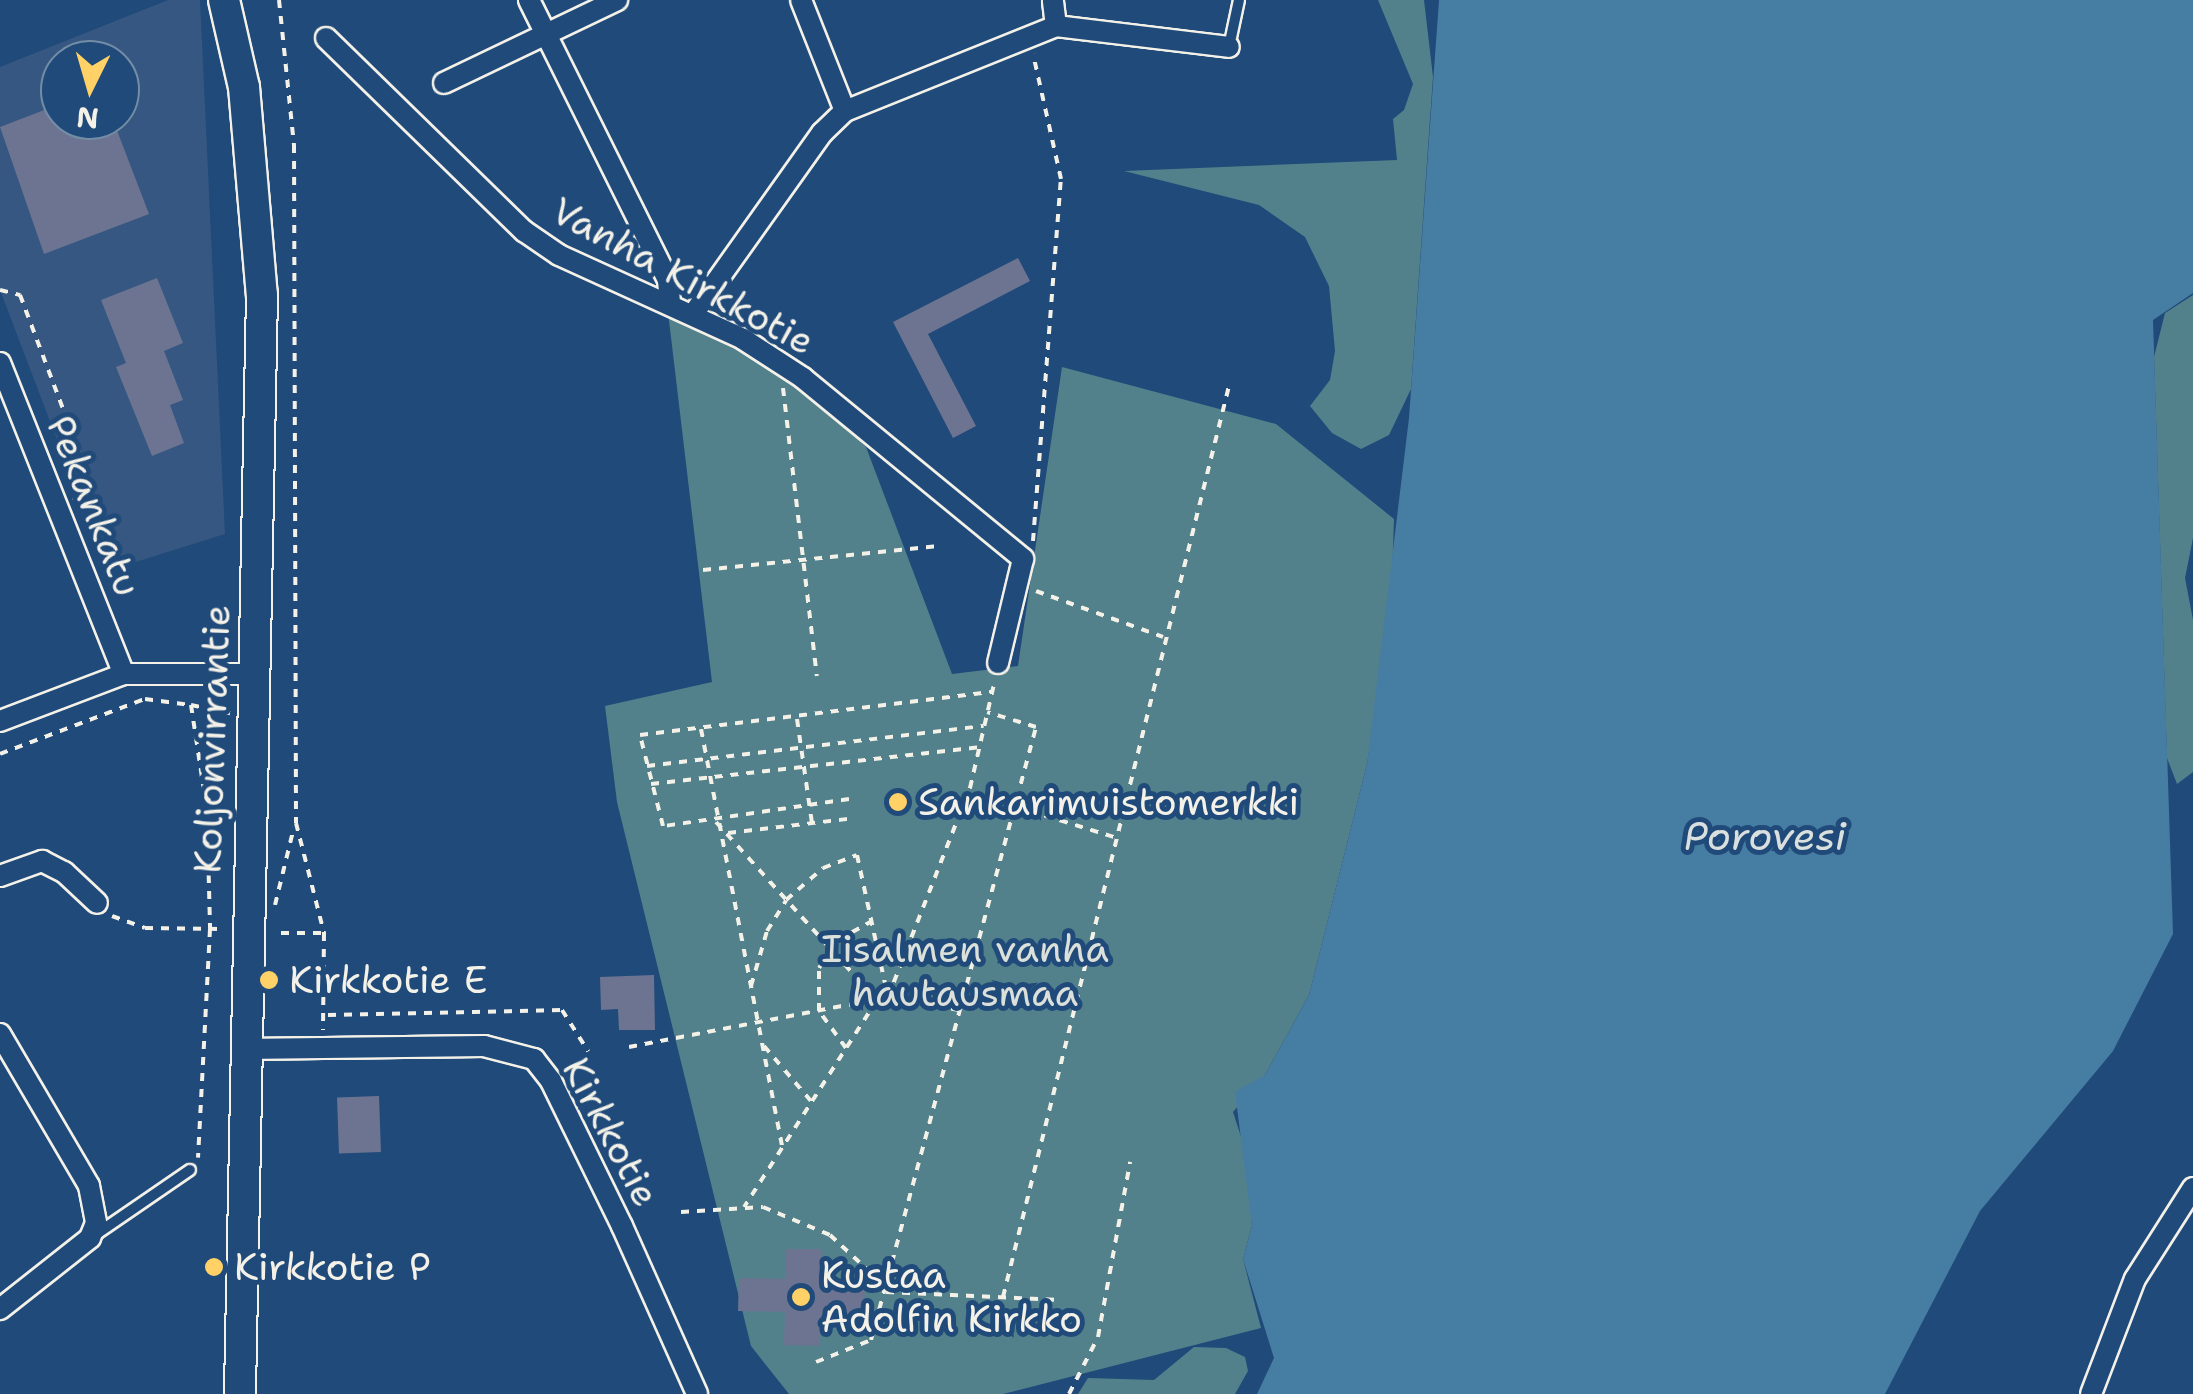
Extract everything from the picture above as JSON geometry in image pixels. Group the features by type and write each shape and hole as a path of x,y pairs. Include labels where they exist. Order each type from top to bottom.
{"main road":[{"name":"Koljonvirrantie","path":"224,0 244,87"},
{"name":"Koljonvirrantie","path":"240,1394 243,1049 262,295 244,87 241,0"}],"street":[{"path":"529,0 668,280 670,302"},
{"path":"444,82 616,0"},
{"path":"802,0 845,110"},
{"path":"1053,0 1056,26"},
{"path":"694,313 822,134 845,110 1056,26 1229,47"},
{"name":"Vanha Kirkkotie","path":"326,38 524,232 559,255 694,313 803,378 1023,559"},
{"name":"Pekankatu","path":"0,364 124,674"},
{"path":"998,663 1023,559"},
{"path":"0,721 124,674 253,674"},
{"path":"0,876 42,861 64,872 97,903"},
{"path":"0,1034 89,1186 96,1208 90,1238 0,1309"},
{"name":"Kirkkotie","path":"243,1049 484,1046 534,1060 551,1081 697,1394"},
{"path":"2092,1394 2135,1279 2193,1188"}],"lane":[{"path":"1229,47 1239,0"},
{"path":"90,1238 190,1170"}],"path":[{"path":"279,0 294,146 296,823 324,934 328,1015 320,1037"},
{"path":"1023,559 1032,546 1060,179 1028,35"},
{"path":"0,290 20,295 84,467 76,510"},
{"path":"1004,1297 1163,638 1230,382"},
{"path":"782,384 817,676"},
{"path":"703,570 941,546"},
{"path":"1016,584 1163,638"},
{"path":"888,997 970,788 998,663"},
{"path":"849,799 663,826 640,735 992,692"},
{"path":"0,754 145,699 191,704 253,718"},
{"path":"190,1170 200,1152 210,929 207,811 191,704"},
{"path":"816,1362 871,1340 1036,726 987,712"},
{"path":"797,717 812,823"},
{"path":"647,766 984,726"},
{"path":"700,728 782,1146"},
{"path":"650,784 979,746"},
{"path":"1013,806 1114,837"},
{"path":"726,833 848,819"},
{"path":"716,820 878,1000"},
{"path":"273,916 296,823"},
{"path":"750,991 766,930 786,900 824,868 857,854 888,997"},
{"path":"97,903 129,925 221,929"},
{"path":"846,1048 819,1011 819,968 830,948 872,922"},
{"path":"281,933 324,934"},
{"path":"629,1047 888,997 959,1010"},
{"path":"744,1207 878,1000"},
{"path":"328,1015 562,1010 588,1051"},
{"path":"760,1037 777,1068 812,1101"},
{"path":"1068,1394 1098,1337 1130,1162"},
{"path":"681,1212 764,1208 830,1235 885,1289 1061,1300"}],"shaded area":[{"path":"168,0 200,0 225,534 107,571 0,290 0,67 40,51 40,140 140,140 140,40 68,40"}],"green space":[{"path":"1378,0 1424,0 1433,77 1411,389 1389,435 1361,449 1332,433 1310,406 1330,380 1335,351 1329,286 1305,237 1259,205 1124,171 1397,160 1393,119 1404,110 1413,84"},
{"path":"2193,295 2193,538 2185,578 2193,620 2193,772 2177,784 2167,758 2154,357 2165,313"},
{"name":"Iisalmen vanha hautausmaa","path":"668,312 790,377 866,447 952,674 1018,666 1062,367 1276,424 1394,519 1391,610 1367,764 1309,995 1265,1075 1233,1112 1246,1152 1252,1226 1243,1259 1261,1328 1003,1394 789,1394 751,1346 617,802 605,706 712,682"},
{"path":"1194,1347 1226,1348 1245,1357 1248,1371 1235,1394 1078,1394 1088,1378 1154,1380"}],"water":[{"name":"Porovesi","path":"1439,0 2193,0 2193,293 2153,320 2173,934 2113,1051 1980,1211 1885,1394 1257,1394 1274,1358 1243,1259 1252,1226 1235,1092 1265,1075 1309,995 1367,764 1409,418"}],"building":[{"path":"40,112 40,140 121,140 149,214 44,254 0,127"},
{"path":"1018,258 1030,281 928,334 976,426 953,438 893,322"},
{"path":"157,278 183,343 164,351 183,400 170,405 184,443 152,456 116,367 126,363 101,300"},
{"path":"654,975 655,1030 619,1030 618,1009 601,1010 600,977"},
{"path":"379,1096 381,1152 339,1153 337,1097"},
{"name":"Kustaa Adolfin Kirkko","path":"786,1249 821,1249 821,1281 865,1282 864,1316 821,1315 820,1346 784,1345 785,1312 738,1311 739,1278 785,1279"}],"place":[{"name":"Sankarimuistomerkki","path":"898,802"},
{"name":"Kirkkotie E","path":"269,980"},
{"name":"Kirkkotie P","path":"214,1267"},
{"name":"Kustaa Adolfin Kirkko","path":"801,1297"}]}
